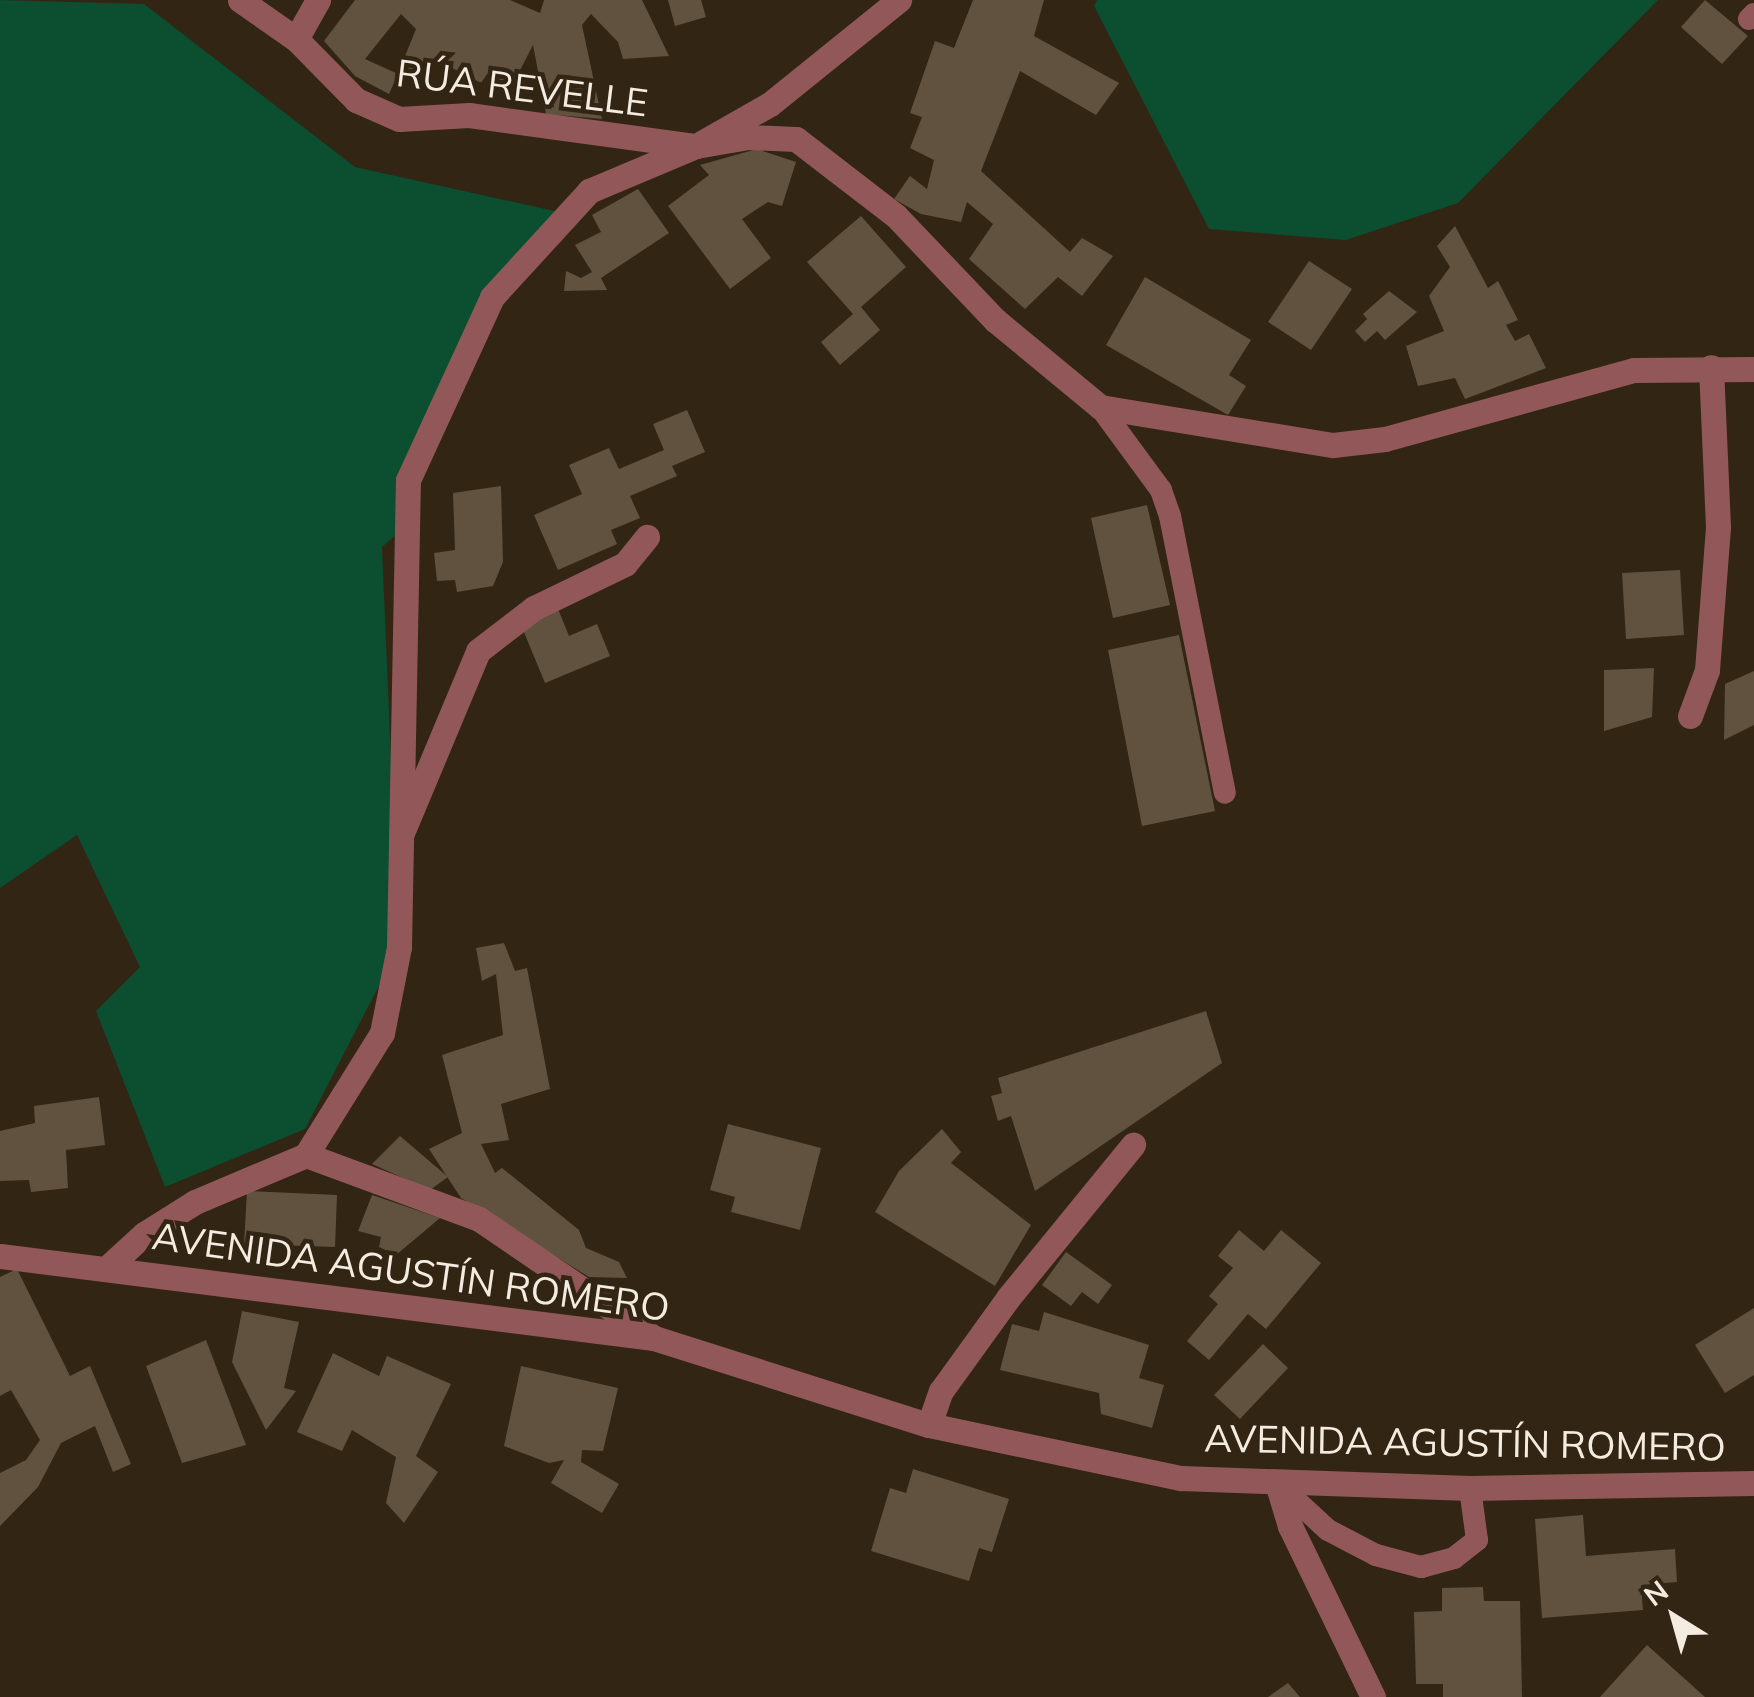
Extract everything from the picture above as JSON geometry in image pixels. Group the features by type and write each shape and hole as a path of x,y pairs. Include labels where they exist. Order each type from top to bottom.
{"street":[{"name":"RÚA REVELLE","path":"240,0 296,38 356,100 399,119 469,114 696,146 770,104 899,0"},
{"path":"296,38 318,0"},
{"path":"107,1268 144,1234 196,1202 306,1155 382,1032 399,947 408,480 434,412 492,297 589,191 696,146 748,137 796,139 896,216 995,320 1100,407 1333,445 1385,439 1617,373 1754,368"},
{"path":"1690,716 1707,670 1718,527 1711,367"},
{"path":"400,837 478,652 534,608 625,564 647,537"},
{"path":"929,1424 942,1392 1008,1298 1133,1144"},
{"path":"306,1155 479,1220 654,1338"},
{"name":"AVENIDA AGUSTÍN ROMERO","path":"0,1256 654,1338 929,1424 1182,1478 1470,1488 1754,1483"},
{"path":"1277,1484 1290,1526 1373,1697"}],"lane":[{"path":"1100,407 1161,490 1170,516 1224,793"},
{"path":"1277,1484 1328,1530 1376,1556 1421,1567 1454,1558 1477,1540 1470,1488"}],"green space":[{"path":"0,0 144,4 355,167 568,214 492,297 404,528 382,547 399,947 305,1129 165,1187 96,1011 140,967 77,835 0,888"},
{"path":"1097,0 1658,0 1458,203 1346,240 1209,229 1094,6"}],"building":[{"path":"355,0 510,0 540,13 544,0 642,0 669,56 623,59 618,42 591,14 582,25 602,119 546,114 533,45 512,86 487,74 481,83 435,59 426,77 401,66 416,29 401,14 365,59 398,74 389,94 355,76 324,41"},
{"path":"668,0 701,0 706,17 675,26"},
{"path":"973,0 1044,0 1034,36 1119,83 1096,115 1020,71 981,171 1070,252 1082,238 1113,256 1082,296 1058,277 1025,309 969,259 993,224 967,202 961,222 921,214 894,199 910,176 927,189 934,160 910,148 922,117 910,113 935,41 954,48"},
{"path":"1705,0 1748,36 1722,64 1681,27"},
{"path":"757,149 796,162 782,206 768,202 742,219 771,258 730,289 668,206 709,175 700,165"},
{"path":"638,189 669,233 601,278 607,290 564,291 566,271 581,278 592,272 575,245 601,232 592,215"},
{"path":"861,216 906,267 861,307 880,330 840,365 821,342 853,314 807,262"},
{"path":"1455,226 1488,288 1498,281 1518,320 1506,325 1515,341 1529,334 1546,368 1465,399 1455,378 1418,386 1406,346 1444,331 1429,296 1450,267 1437,246"},
{"path":"1309,261 1352,289 1311,350 1268,322"},
{"path":"1145,277 1251,340 1229,375 1246,386 1228,415 1106,345"},
{"path":"1389,291 1417,312 1385,340 1377,331 1365,342 1355,331 1367,319 1363,314"},
{"path":"687,410 705,452 672,466 677,476 630,496 640,518 611,530 617,544 558,570 534,515 582,494 569,465 609,448 619,469 664,450 653,424"},
{"path":"501,486 503,562 493,586 457,592 455,580 437,581 434,553 455,550 453,493"},
{"path":"1147,505 1170,605 1113,618 1091,518"},
{"path":"1680,570 1684,635 1626,639 1622,573"},
{"path":"558,609 569,636 597,624 610,656 545,683 521,625"},
{"path":"1179,635 1215,811 1142,826 1108,650"},
{"path":"1654,668 1652,717 1604,731 1604,670"},
{"path":"1754,671 1754,725 1724,740 1725,684"},
{"path":"504,943 515,971 527,968 550,1089 501,1104 509,1140 481,1144 495,1173 502,1168 579,1230 586,1248 619,1262 627,1278 589,1277 461,1198 429,1149 462,1133 442,1055 503,1035 496,974 482,981 476,948"},
{"path":"1206,1011 1222,1063 1035,1191 1011,1116 998,1121 991,1096 1002,1093 998,1078"},
{"path":"99,1097 105,1145 66,1150 68,1188 31,1192 29,1180 0,1181 0,1131 35,1123 34,1106"},
{"path":"728,1124 821,1148 800,1230 731,1212 735,1197 710,1190"},
{"path":"942,1129 961,1152 951,1163 1031,1225 995,1286 875,1212 899,1171"},
{"path":"400,1136 448,1177 430,1190 372,1164"},
{"path":"247,1191 337,1195 335,1247 244,1244"},
{"path":"372,1195 440,1218 396,1255 379,1247 381,1237 358,1231"},
{"path":"1239,1230 1264,1251 1281,1230 1321,1263 1266,1329 1248,1314 1209,1360 1187,1341 1218,1304 1209,1296 1233,1268 1218,1256"},
{"path":"1066,1252 1112,1285 1098,1304 1082,1292 1071,1306 1042,1285"},
{"path":"17,1269 70,1376 90,1366 131,1464 113,1472 95,1426 61,1443 38,1487 0,1526 0,1473 26,1460 40,1440 11,1390 0,1396 0,1277"},
{"path":"1754,1308 1754,1375 1725,1393 1695,1345"},
{"path":"242,1311 299,1322 284,1388 296,1391 266,1430 232,1362"},
{"path":"1044,1312 1149,1345 1139,1378 1164,1385 1152,1428 1101,1414 1099,1393 1000,1370 1012,1324 1039,1331"},
{"path":"206,1340 246,1445 182,1463 146,1366"},
{"path":"1263,1344 1288,1368 1240,1419 1214,1395"},
{"path":"333,1353 379,1376 387,1356 451,1384 416,1456 438,1472 404,1523 386,1503 396,1457 352,1430 342,1451 297,1432"},
{"path":"521,1366 618,1388 603,1451 582,1450 581,1462 619,1484 602,1513 551,1483 564,1460 549,1463 504,1446"},
{"path":"913,1469 1009,1499 992,1552 979,1548 969,1581 871,1551 890,1488 906,1493"},
{"path":"1583,1515 1586,1556 1675,1549 1677,1582 1641,1585 1643,1610 1542,1618 1535,1519"},
{"path":"1483,1587 1484,1601 1520,1601 1522,1697 1443,1697 1443,1684 1416,1684 1414,1612 1442,1611 1442,1588"},
{"path":"1647,1645 1705,1697 1600,1697"},
{"path":"1288,1683 1300,1697 1268,1697"}]}
